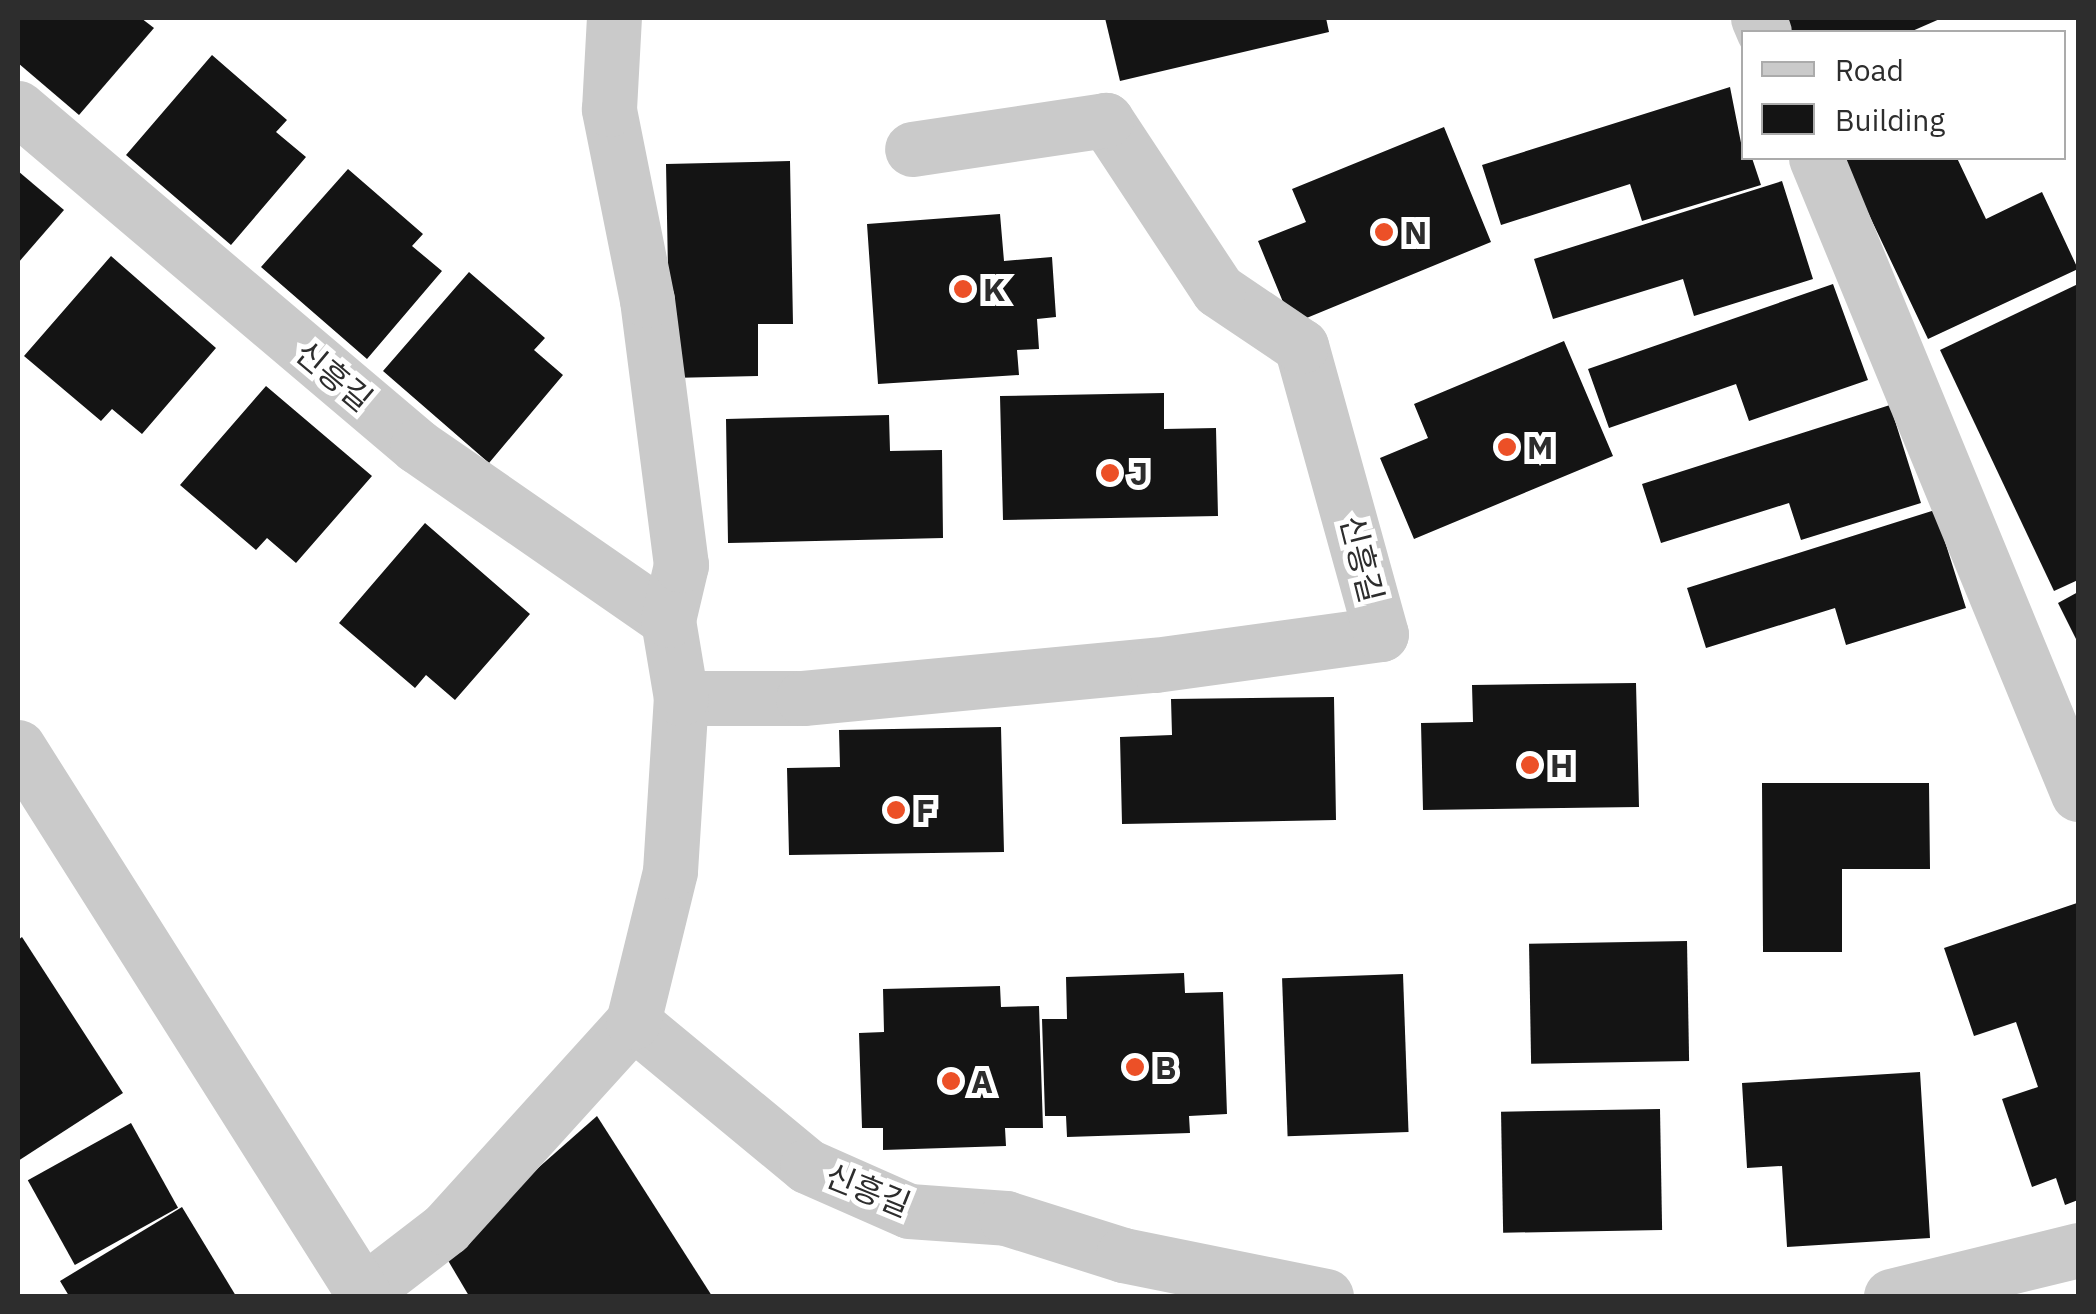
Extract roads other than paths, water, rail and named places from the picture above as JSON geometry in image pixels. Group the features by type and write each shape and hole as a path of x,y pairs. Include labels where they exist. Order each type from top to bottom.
{"street":[{"path":"18,747 364,1294 446,1228 633,1022 670,870 681,698 668,620 681,565 647,300 609,108 614,18"},
{"name":"신흥길","path":"18,108 417,446 668,620"},
{"name":"신흥길","path":"681,698 862,692 1381,634 1301,346 1218,290 1106,120 912,148"},
{"path":"1817,160 2078,794"},
{"name":"신흥길","path":"633,1022 808,1166 909,1211 1006,1218 1220,1286 1326,1296"},
{"path":"1891,1296 2078,1250"}],"place":[{"name":"N","path":"1384,232"},
{"name":"K","path":"963,289"},
{"name":"M","path":"1507,447"},
{"name":"J","path":"1110,473"},
{"name":"H","path":"1530,765"},
{"name":"F","path":"896,810"},
{"name":"B","path":"1135,1067"},
{"name":"A","path":"951,1081"}]}
